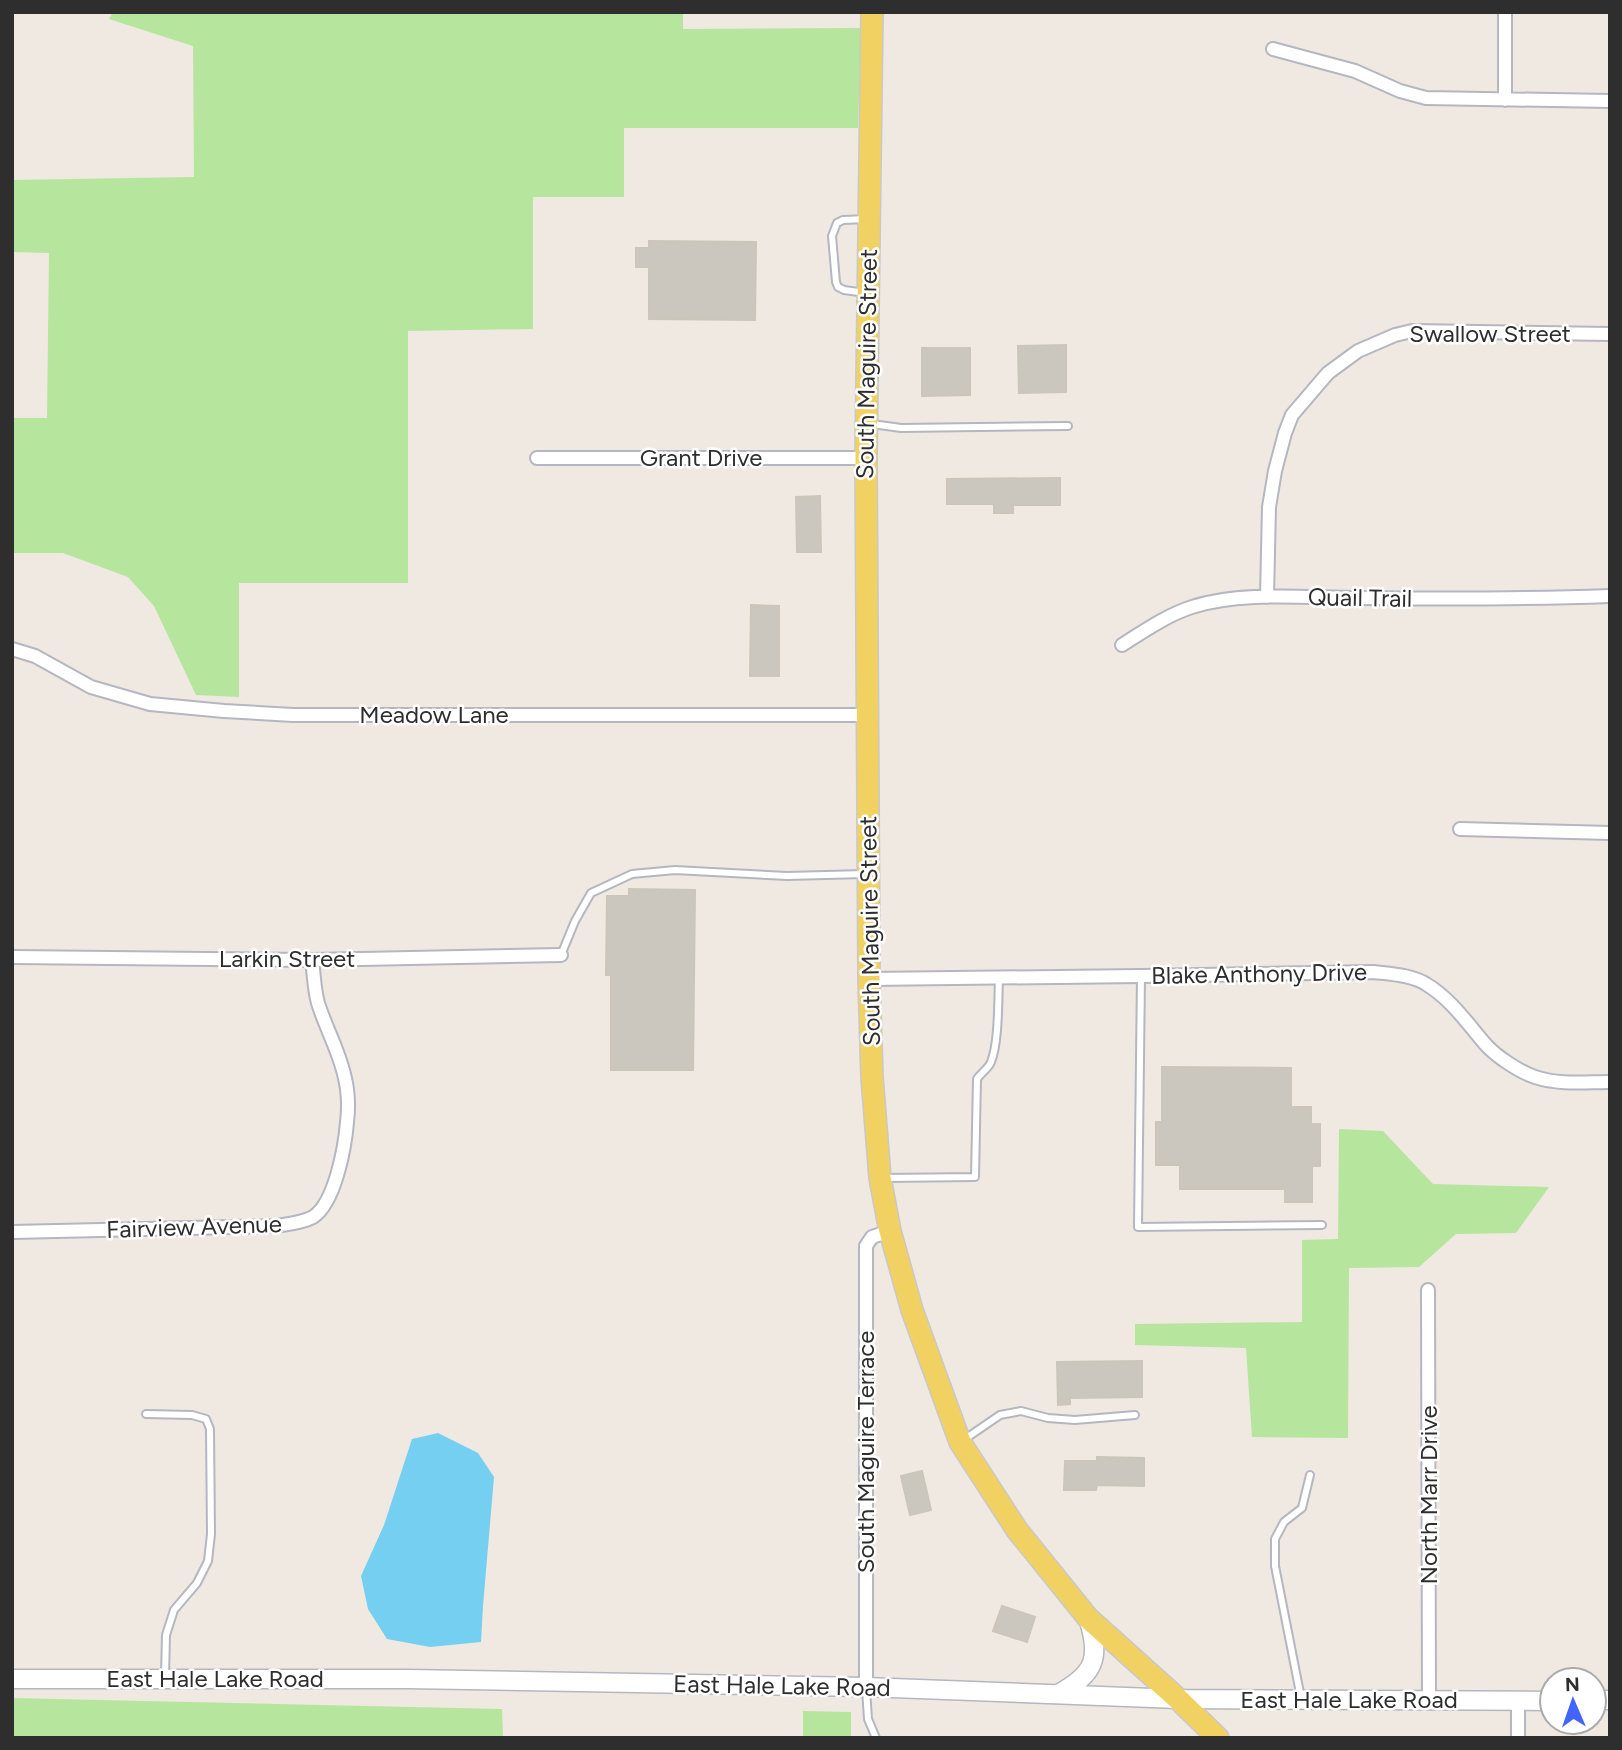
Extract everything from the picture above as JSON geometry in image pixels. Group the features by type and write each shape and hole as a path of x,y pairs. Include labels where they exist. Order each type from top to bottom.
{"main road":[{"name":"South Maguire Street","path":"872,12 866,424 869,979 872,1077 880,1178 890,1231 912,1310 961,1442 1017,1530 1088,1618 1218,1738"},
{"path":"1057,1694 1082,1680 1091,1667 1095,1638 1088,1618"},
{"name":"East Hale Lake Road","path":"12,1679 408,1679 866,1687 1178,1699 1538,1701"}],"street":[{"path":"1505,12 1505,100"},
{"path":"1273,49 1355,71 1400,91 1426,98 1610,101"},
{"name":"Swallow Street","path":"1267,597 1269,507 1285,433 1292,415 1328,373 1358,351 1395,335 1412,331 1610,334"},
{"name":"Grant Drive","path":"537,458 866,458"},
{"name":"Quail Trail","path":"1122,645 1158,623 1192,607 1223,600 1267,597 1465,599 1610,596"},
{"name":"Meadow Lane","path":"12,649 35,656 91,687 150,704 224,711 293,715 867,715"},
{"path":"1460,829 1610,833"},
{"name":"Larkin Street","path":"12,957 312,960 561,955"},
{"name":"Fairview Avenue","path":"12,1232 276,1226 298,1223 314,1216 326,1204 334,1184 345,1136 348,1101 344,1073 317,999 312,960"},
{"name":"Blake Anthony Drive","path":"869,979 1374,972 1425,982 1457,1008 1488,1048 1521,1072 1558,1082 1610,1082"},
{"name":"South Maguire Terrace","path":"866,1687 866,1246 872,1237 890,1231"},
{"name":"North Marr Drive","path":"1428,1290 1429,1701"},
{"path":"1518,1701 1518,1738"}],"lane":[{"path":"868,293 838,287 832,236 837,223 843,220 869,219"},
{"path":"866,424 901,428 1068,426"},
{"path":"561,955 591,892 632,874 675,870 787,876 869,874"},
{"path":"1141,976 1138,1227 1322,1225"},
{"path":"880,1178 975,1177 977,1079 992,1060 999,978"},
{"path":"961,1442 1000,1415 1021,1411 1048,1418 1075,1420 1135,1415"},
{"path":"146,1414 192,1415 206,1419 210,1429 211,1534 208,1561 197,1583 174,1610 166,1635 165,1679"},
{"path":"1301,1700 1275,1566 1275,1539 1283,1522 1302,1508 1310,1475"},
{"path":"866,1687 868,1719 876,1738"}],"green space":[{"path":"113,12 683,12 683,29 861,28 858,128 624,128 624,197 533,197 533,329 408,331 408,583 239,583 239,697 196,695 154,606 128,577 63,553 12,553 12,418 47,418 49,253 12,252 12,180 194,177 193,46 109,19"},
{"path":"1339,1129 1383,1131 1433,1184 1549,1187 1516,1233 1456,1234 1419,1267 1349,1268 1348,1438 1252,1437 1246,1348 1135,1345 1135,1324 1302,1322 1302,1240 1338,1239"},
{"path":"12,1698 502,1709 503,1738 12,1738"},
{"path":"803,1711 851,1712 851,1738 803,1738"}],"water":[{"path":"438,1433 478,1453 494,1477 481,1642 430,1647 387,1639 368,1609 361,1576 384,1525 412,1439"}],"building":[{"path":"649,241 756,242 755,320 649,319 649,267 636,267 636,248 649,248"},
{"path":"1066,345 1066,392 1019,393 1018,346"},
{"path":"922,348 970,348 970,395 922,396"},
{"path":"1060,478 1060,505 1013,505 1013,513 994,513 994,504 947,504 947,479"},
{"path":"820,496 821,552 797,552 796,497"},
{"path":"751,605 779,606 779,676 750,676"},
{"path":"629,889 695,890 693,1070 611,1070 611,975 606,975 607,896 629,896"},
{"path":"1162,1067 1291,1068 1291,1107 1311,1107 1311,1124 1320,1124 1320,1166 1312,1166 1312,1202 1285,1202 1285,1189 1180,1189 1180,1165 1156,1165 1156,1122 1162,1122"},
{"path":"1142,1361 1142,1397 1070,1398 1070,1404 1058,1405 1057,1362"},
{"path":"1097,1457 1144,1458 1144,1486 1097,1485 1096,1490 1064,1490 1065,1461 1097,1461"},
{"path":"922,1471 931,1510 910,1515 901,1476"},
{"path":"1002,1606 1035,1617 1027,1642 993,1631"}]}
